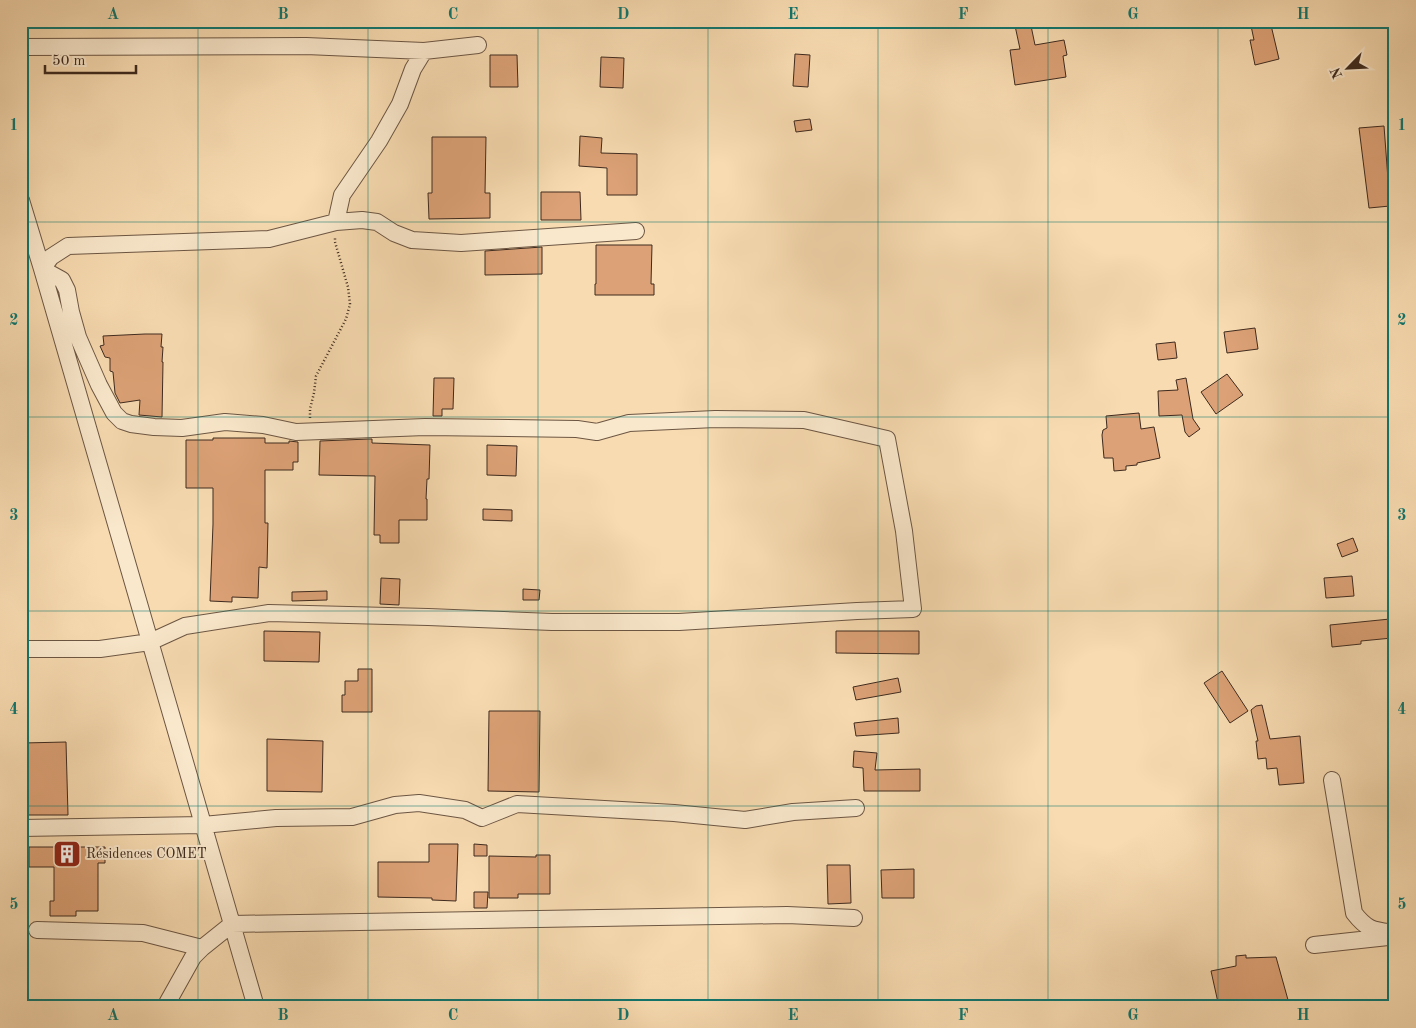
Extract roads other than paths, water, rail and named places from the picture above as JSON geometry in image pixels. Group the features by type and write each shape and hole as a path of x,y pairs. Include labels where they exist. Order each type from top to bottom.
{"street":[{"path":"21,47 306,46 424,51 478,45"},
{"path":"336,222 342,196 379,141 400,104 413,69 424,51"},
{"path":"21,200 256,1007"},
{"path":"42,269 52,257 68,246 269,239 336,222 362,220 377,222 394,234 412,240 461,243 636,231"},
{"path":"21,649 100,649 150,642 185,626 269,613 552,622 679,622 913,609 904,531 887,439 804,420 724,419 628,423 597,432 576,429 425,427 296,432 263,425 225,422 182,428 131,424 122,420 114,413 99,385 81,345 71,312 67,290 62,280 42,269"},
{"path":"1332,780 1354,913 1362,924 1373,930 1395,935"},
{"path":"21,828 203,825 276,818 352,817 395,805 419,803 465,810 482,818 517,804 674,813 745,820 793,812 856,808"},
{"path":"165,1007 193,957 232,924 787,915 854,918"},
{"path":"37,930 143,933 202,948"},
{"path":"1314,945 1395,935"}],"place":[{"name":"Résidences COMET","path":"67,854"}]}
